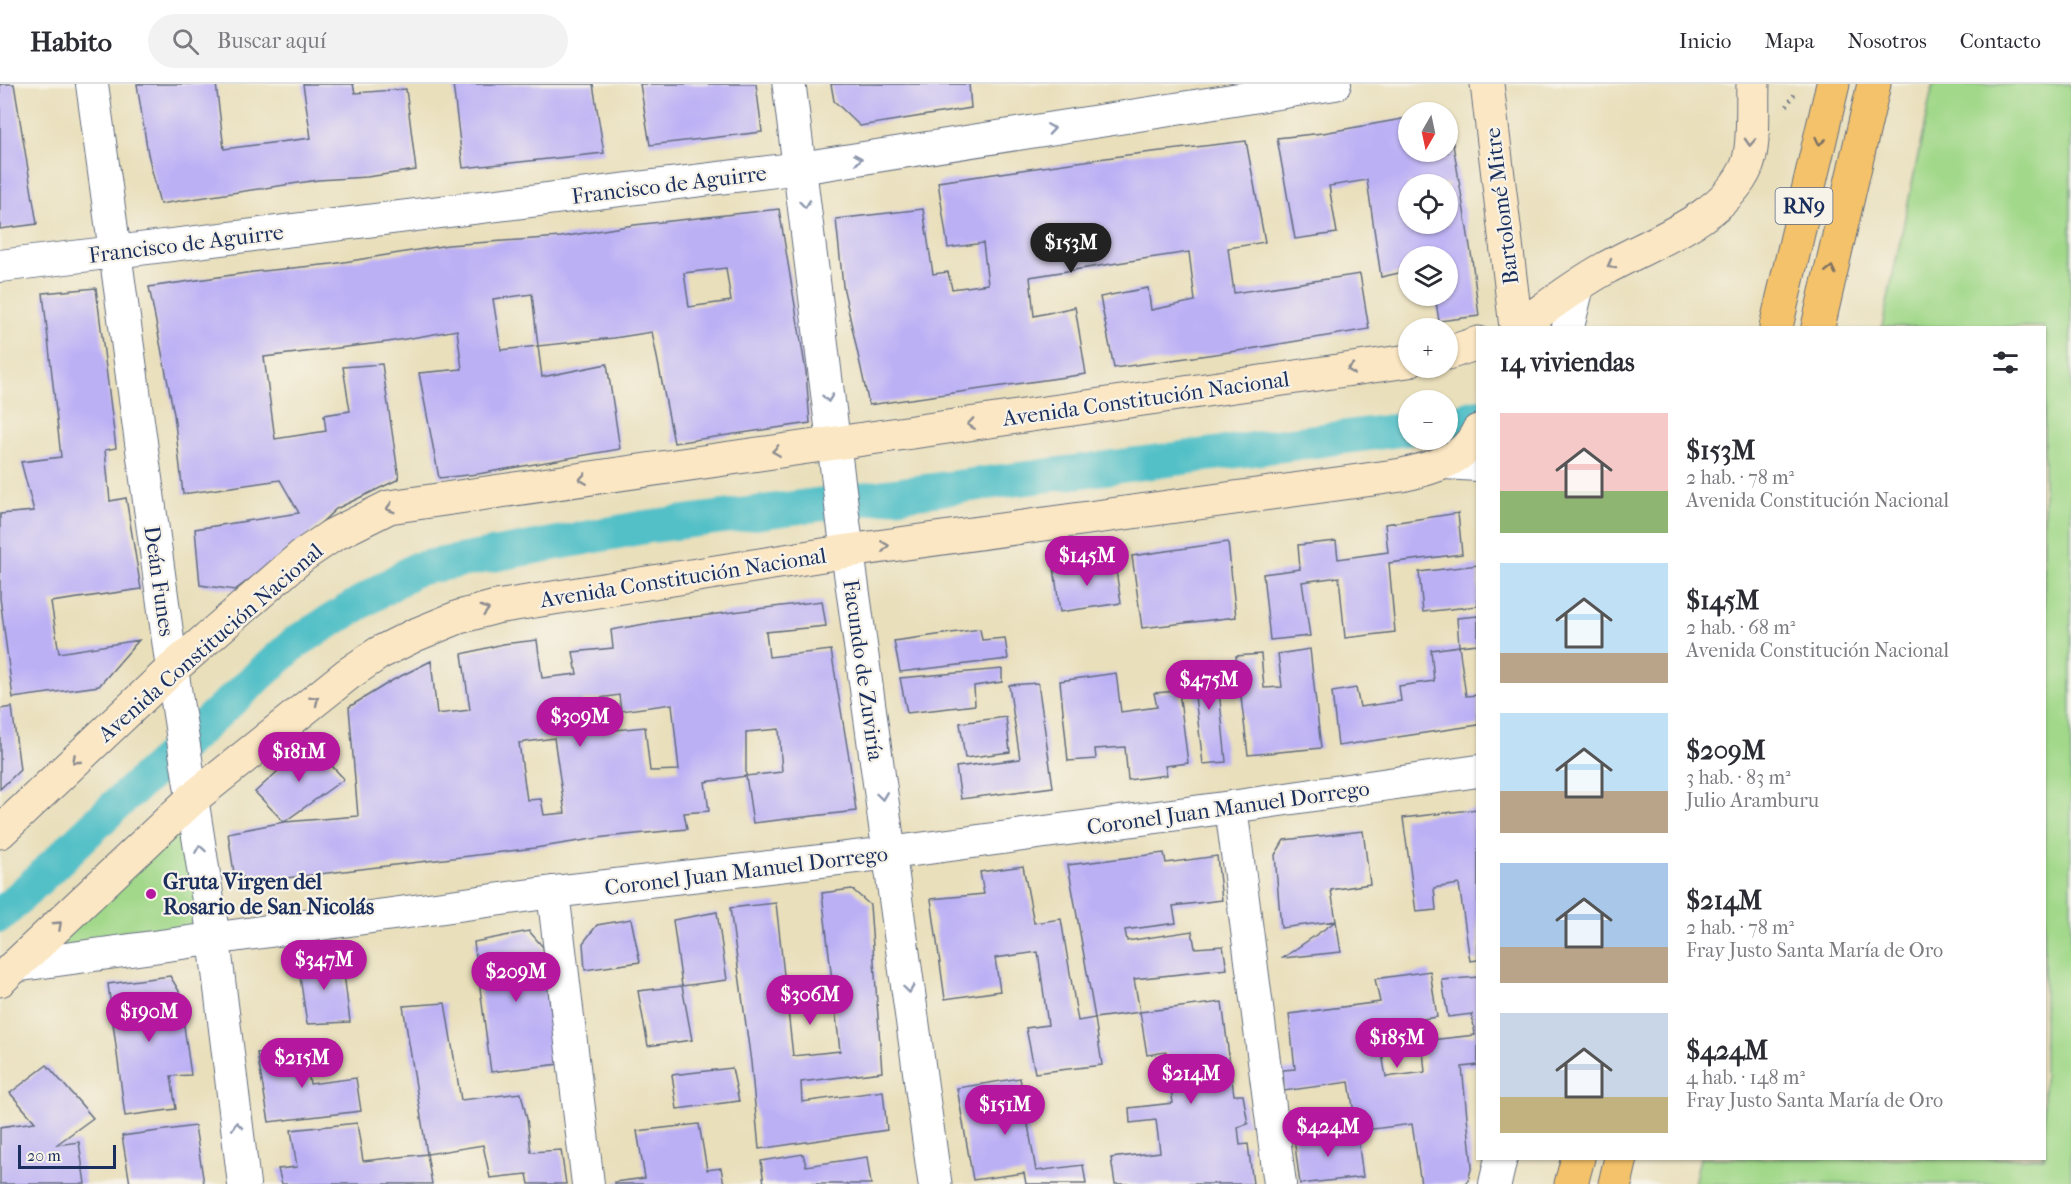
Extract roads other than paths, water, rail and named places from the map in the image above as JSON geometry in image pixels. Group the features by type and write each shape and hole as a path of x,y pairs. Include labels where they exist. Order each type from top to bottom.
{"main road":[{"name":"Bartolomé Mitre","path":"1487,84 1517,326"},
{"path":"1518,326 1604,269 1709,211 1728,195 1748,164 1752,84"},
{"name":"RN9","path":"1776,326 1833,84"},
{"name":"RN9","path":"1818,326 1874,84"},
{"path":"1458,350 1476,344"},
{"name":"Avenida Constitución Nacional","path":"0,832 172,669 302,556 333,535 389,507 836,457 1398,362"},
{"name":"Avenida Constitución Nacional","path":"7,973 192,798 348,674 379,653 406,639 459,617 496,607 846,538 1402,475 1444,463 1476,445"},
{"path":"1571,1184 1577,1160"},
{"path":"1615,1184 1621,1160"}],"street":[{"name":"Deán Funes","path":"92,84 172,669 214,939 244,1184"},
{"name":"Facundo de Zuviría","path":"789,84 846,538 935,1184"},
{"name":"Francisco de Aguirre","path":"0,266 800,168 1335,84"},
{"path":"1568,326 1578,286"},
{"name":"Coronel Juan Manuel Dorrego","path":"7,973 214,939 553,892 890,853 1476,771"},
{"path":"1231,807 1280,1184"},
{"path":"553,892 588,1184"},
{"path":"1495,1184 1500,1160"}],"waterway":[{"path":"1458,421 1476,417"},
{"path":"0,916 119,802 296,642 416,569 645,527 1398,430"}],"place":[{"name":"Gruta Virgen del Rosario de San Nicolás","path":"151,894"}]}
